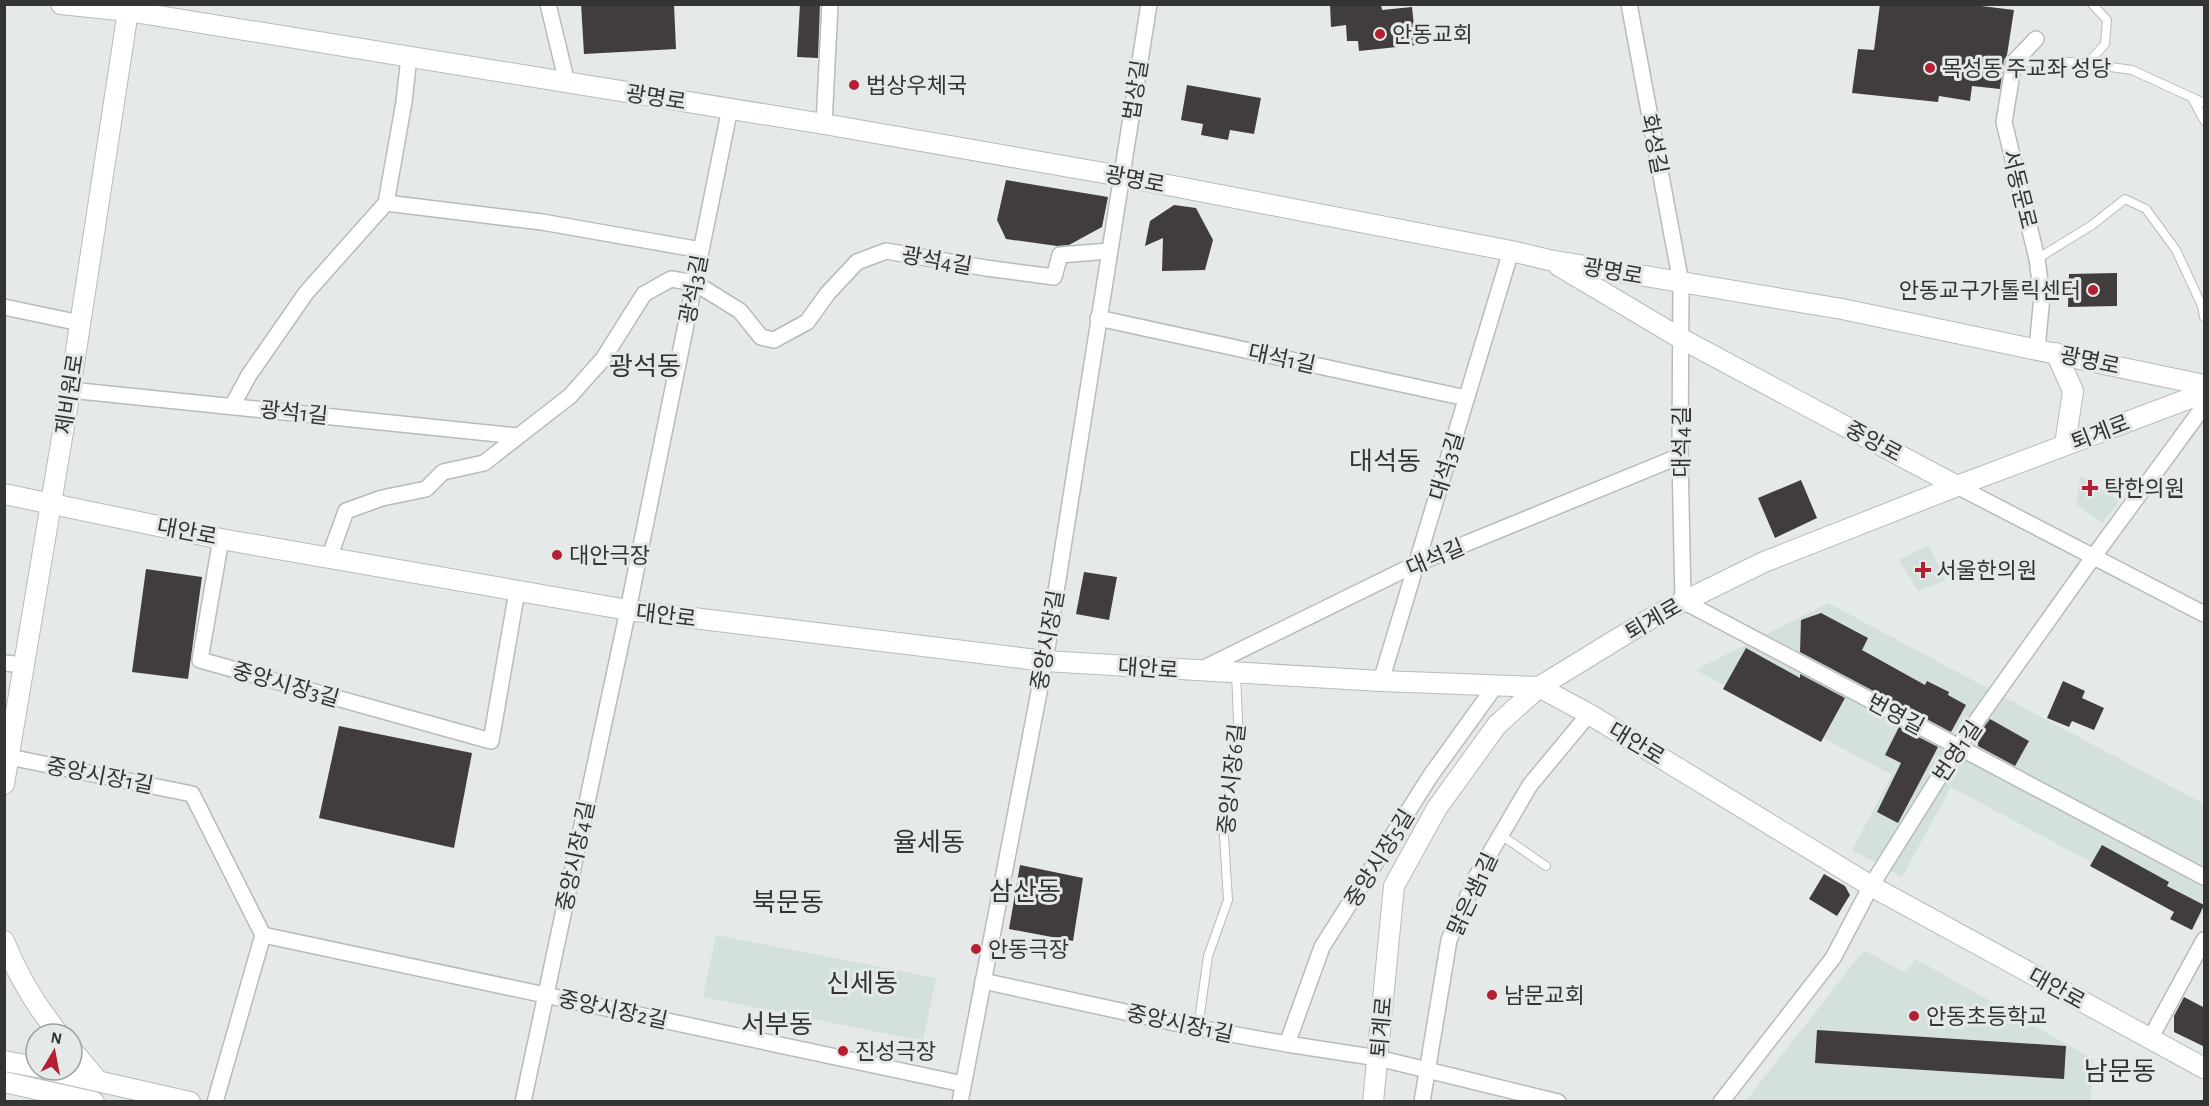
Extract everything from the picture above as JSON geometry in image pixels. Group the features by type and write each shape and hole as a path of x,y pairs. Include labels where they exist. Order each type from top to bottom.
{"street":[{"name":"광명로","path":"61,4 126,8 409,57 730,108 1121,176 1511,250 1549,260 1842,309 2205,385"},
{"path":"548,4 567,83"},
{"path":"824,124 831,4"},
{"name":"법상길","path":"1121,176 1149,4"},
{"name":"화성길","path":"1629,4 1681,283"},
{"name":"제비원로","path":"4,784 70,390 126,8"},
{"path":"2014,62 2036,39"},
{"path":"232,406 249,375 306,293 386,203 404,102 409,57"},
{"name":"서동문로","path":"2014,62 2004,122 2037,259 2047,351"},
{"name":"광석3길","path":"628,610 730,108"},
{"name":"중앙시장길","path":"960,1101 1045,661 1121,176"},
{"path":"386,203 542,222 701,250"},
{"name":"광석4길","path":"695,283 740,310 761,337 774,340 807,322 828,293 857,262 886,251 1054,277 1060,255 1109,250"},
{"name":"대석3길","path":"1381,681 1511,250"},
{"name":"중앙로","path":"1549,260 1680,338 1957,486 2205,614"},
{"path":"329,558 345,511 382,498 426,489 443,472 484,463 570,396 603,359 644,294 671,279 695,283"},
{"name":"대석4길","path":"1681,283 1680,456 1683,601"},
{"path":"4,307 80,323"},
{"name":"대석1길","path":"1098,318 1466,398"},
{"path":"2047,351 2073,391 2064,445"},
{"name":"광석1길","path":"70,390 518,436"},
{"name":"퇴계로","path":"1373,1101 1394,886 1437,808 1497,725 1539,687 1658,614 1764,562 1957,486 2205,393"},
{"name":"번영1길","path":"1721,1101 1833,958 1871,886 1958,747 2094,556 2205,406"},
{"name":"대석길","path":"1197,671 1416,564 1680,456"},
{"name":"대안로","path":"4,494 221,538 628,610 1045,661 1381,681 1539,687 1589,714 1871,886 2205,1068"},
{"name":"중앙시장3길","path":"221,538 200,660 491,741 517,591"},
{"name":"번영길","path":"1683,601 2205,877"},
{"name":"중앙시장4길","path":"523,1101 544,994 628,610"},
{"path":"4,663 24,665"},
{"name":"중앙시장5길","path":"1287,1044 1322,947 1431,775 1496,685"},
{"name":"맑은샘1길","path":"1422,1101 1449,940 1476,877 1530,785 1589,714"},
{"name":"중앙시장1길","path":"9,757 192,794 263,934"},
{"path":"215,1101 263,934"},
{"name":"중앙시장2길","path":"263,934 963,1084"},
{"path":"2150,1039 2205,940"},
{"path":"4,941 32,999 50,1022"},
{"name":"중앙시장1길","path":"983,981 1198,1028 1378,1058 1558,1101"},
{"path":"4,1061 24,1065"},
{"path":"84,1064 98,1081"},
{"path":"84,1078 190,1101"},
{"path":"4,1082 94,1101"}],"lane":[{"path":"2088,63 2105,44 2107,20 2092,4"},
{"path":"2014,62 2075,62 2132,70 2205,103"},
{"path":"2192,97 2205,120"},
{"path":"2037,259 2092,225 2125,199 2146,209 2176,250 2205,317"},
{"name":"중앙시장6길","path":"1198,1028 1209,956 1227,900 1223,820 1239,745 1236,671"},
{"path":"1501,835 1546,866"}],"shaded area":[{"name":"탁한의원","path":"2081,476 2120,501 2102,523 2076,504"},
{"name":"서울한의원","path":"1928,545 1946,580 1918,591 1899,560"},
{"path":"1828,603 2204,804 2204,910 2199,920 1951,787 1902,877 1852,850 1892,775 1696,670"},
{"path":"716,935 936,978 923,1041 703,997"},
{"name":"안동초등학교","path":"1864,950 1904,972 1916,959 2093,1059 2091,1101 1745,1102"}],"building":[{"path":"581,4 674,4 676,49 584,54"},
{"path":"800,4 820,4 818,58 797,57"},
{"name":"안동교회","path":"1330,4 1381,4 1382,10 1412,7 1416,45 1359,51 1358,41 1347,41 1346,25 1331,27"},
{"name":"목성동 주교좌 성당","path":"1880,4 1965,4 2014,10 2000,89 1972,86 1970,101 1939,96 1938,102 1852,93 1858,49 1874,50"},
{"path":"1187,85 1261,98 1254,134 1230,130 1228,140 1201,135 1203,124 1181,120"},
{"path":"1006,180 1108,197 1102,227 1069,245 1057,246 1006,239 997,220"},
{"path":"1174,205 1196,208 1213,240 1205,270 1162,271 1163,238 1145,246 1150,221"},
{"name":"안동교구가톨릭센터","path":"2117,273 2117,306 2068,307 2069,274"},
{"path":"1801,480 1817,518 1775,538 1758,498"},
{"path":"146,569 202,577 188,679 132,672"},
{"path":"1084,572 1117,577 1109,620 1076,614"},
{"path":"1821,613 1868,638 1862,650 1925,685 1927,681 1949,692 1948,695 1966,705 1951,732 1800,652 1801,620"},
{"path":"1746,648 1800,678 1800,674 1845,698 1821,742 1723,689"},
{"path":"2063,681 2085,691 2082,698 2104,708 2094,730 2072,721 2069,727 2047,718"},
{"path":"1990,719 2029,741 2015,766 1978,746 1978,735"},
{"path":"339,726 472,753 454,848 319,818"},
{"path":"1899,727 1938,747 1898,823 1877,812 1901,763 1885,755"},
{"path":"2102,845 2169,882 2167,886 2204,905 2192,930 2170,919 2174,912 2090,866"},
{"path":"1020,865 1083,878 1073,941 1009,929"},
{"path":"1824,874 1845,886 1850,895 1837,916 1809,899"},
{"path":"2184,997 2205,1008 2205,1047 2174,1032 2174,1016"},
{"path":"1817,1030 2066,1046 2064,1079 1815,1063"}],"place":[{"name":"안동교회","path":"1380,34"},
{"name":"목성동 주교좌 성당","path":"1930,68"},
{"name":"법상우체국","path":"854,85"},
{"name":"안동교구가톨릭센터","path":"2093,290"},
{"name":"탁한의원","path":"2090,488"},
{"name":"대안극장","path":"557,555"},
{"name":"서울한의원","path":"1923,570"},
{"name":"안동극장","path":"976,949"},
{"name":"남문교회","path":"1492,995"},
{"name":"안동초등학교","path":"1914,1016"},
{"name":"진성극장","path":"843,1051"}],"district":[{"name":"광석동","path":"645,366"},
{"name":"대석동","path":"1385,461"},
{"name":"율세동","path":"929,842"},
{"name":"삼산동","path":"1025,891"},
{"name":"북문동","path":"788,902"},
{"name":"신세동","path":"862,983"},
{"name":"서부동","path":"777,1024"},
{"name":"남문동","path":"2120,1071"}]}
